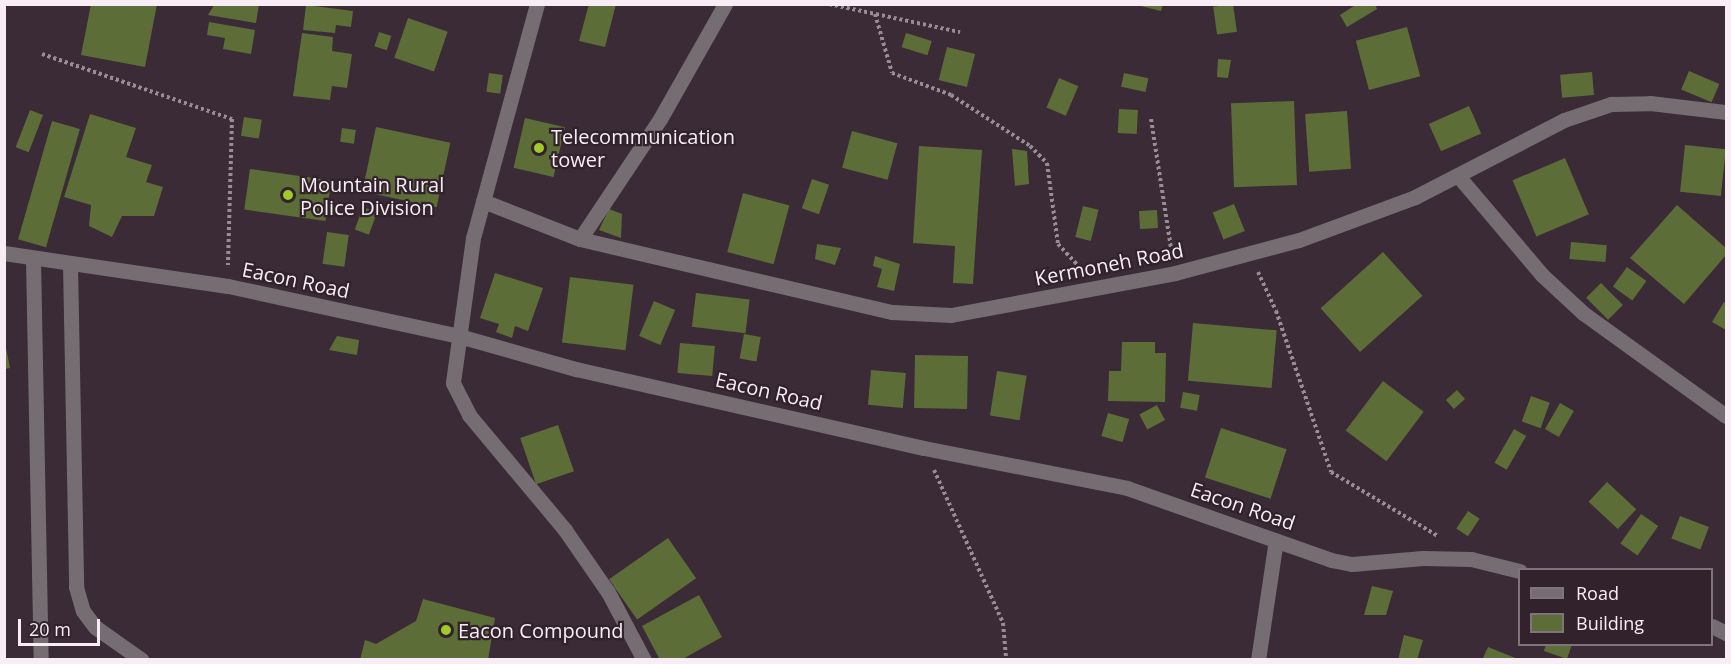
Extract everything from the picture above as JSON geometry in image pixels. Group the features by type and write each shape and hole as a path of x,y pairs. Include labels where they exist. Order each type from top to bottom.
{"street":[{"path":"537,4 473,238 453,383 458,399 566,530 608,592 644,660"},
{"path":"580,239 660,119 725,4"},
{"name":"Kermoneh Road","path":"483,201 580,239 892,312 918,315 995,308 1250,256 1415,197 1459,177 1564,120 1611,104 1650,103 1726,112"},
{"path":"1459,177 1542,275 1583,313 1726,416"},
{"name":"Eacon Road","path":"4,253 228,286 459,336 576,369 924,448 1127,488 1352,564 1423,558 1471,559 1518,571"},
{"path":"33,259 41,660"},
{"path":"70,264 76,588 83,611 94,627 142,660"},
{"path":"1257,660 1276,540"}],"path":[{"path":"829,4 960,32"},
{"path":"875,14 892,73 951,95 1030,146 1047,163 1058,244 1098,287"},
{"path":"42,54 232,119 228,286"},
{"path":"1151,119 1175,273"},
{"path":"1250,256 1276,311 1331,472 1441,537"},
{"path":"924,448 1003,623 1006,660"}],"building":[{"path":"91,4 157,4 145,67 81,55"},
{"path":"259,4 256,23 208,15 214,5"},
{"path":"589,4 616,4 605,47 579,41"},
{"path":"1132,4 1163,4 1161,11"},
{"path":"1233,4 1237,32 1217,35 1213,7"},
{"path":"1357,4 1375,4 1377,9 1347,27 1340,15"},
{"path":"306,5 353,11 351,27 336,25 335,33 303,30"},
{"path":"408,18 448,32 434,71 394,58"},
{"path":"209,22 255,30 251,54 223,49 225,38 207,35"},
{"path":"1407,27 1420,76 1369,90 1356,41"},
{"path":"379,32 391,36 387,50 374,46"},
{"path":"302,33 333,37 332,51 352,54 347,88 332,86 330,100 293,96"},
{"path":"906,33 932,41 927,55 902,47"},
{"path":"947,47 975,54 967,87 939,80"},
{"path":"1218,59 1231,60 1228,78 1217,77"},
{"path":"1689,71 1719,84 1712,102 1681,89"},
{"path":"1592,72 1594,95 1562,98 1560,75"},
{"path":"489,73 503,75 500,94 486,92"},
{"path":"1124,73 1148,78 1146,92 1121,87"},
{"path":"1059,78 1078,86 1066,116 1046,107"},
{"path":"1294,101 1297,185 1234,187 1231,103"},
{"path":"1469,106 1481,133 1441,151 1429,124"},
{"path":"1119,109 1138,110 1137,134 1118,133"},
{"path":"30,110 43,115 29,152 16,147"},
{"path":"1347,111 1351,169 1309,172 1305,114"},
{"path":"90,114 136,128 126,157 152,165 146,182 163,187 154,216 122,216 112,237 89,226 91,205 64,197"},
{"path":"244,117 262,120 259,139 241,136"},
{"name":"Telecommunication tower","path":"525,118 565,127 553,177 514,168"},
{"path":"52,121 80,129 46,247 18,239"},
{"path":"376,127 450,143 437,207 362,192"},
{"path":"342,128 356,130 354,144 340,142"},
{"path":"852,131 897,143 888,180 842,168"},
{"path":"1685,145 1726,149 1721,196 1680,192"},
{"path":"919,146 982,150 973,284 953,283 955,246 913,243"},
{"path":"1012,149 1027,151 1029,184 1015,186"},
{"path":"1565,158 1589,214 1536,236 1513,180"},
{"name":"Mountain Rural Police Division","path":"250,169 331,180 325,221 244,210"},
{"path":"812,179 829,185 819,214 802,208"},
{"path":"743,193 789,205 774,264 727,252"},
{"path":"1234,204 1245,231 1224,240 1213,213"},
{"path":"1677,205 1726,248 1726,255 1684,304 1630,258"},
{"path":"1083,206 1099,210 1091,241 1075,237"},
{"path":"363,207 377,212 369,235 355,230"},
{"path":"609,209 622,214 621,238 599,230"},
{"path":"1157,210 1158,228 1140,229 1139,211"},
{"path":"327,232 349,235 344,267 323,264"},
{"path":"1571,242 1607,245 1605,262 1570,259"},
{"path":"817,244 841,248 835,265 815,259"},
{"path":"1383,252 1422,296 1360,352 1321,308"},
{"path":"875,256 900,264 894,291 877,287 882,269 873,266"},
{"path":"1627,267 1646,281 1632,301 1613,286"},
{"path":"495,273 543,288 528,331 515,326 512,338 496,332 499,324 480,318"},
{"path":"570,277 634,285 625,350 562,343"},
{"path":"1601,283 1623,305 1608,320 1586,298"},
{"path":"696,293 750,300 745,333 692,327"},
{"path":"654,301 675,310 660,345 639,336"},
{"path":"1724,302 1726,303 1726,330 1712,322"},
{"path":"1193,323 1277,330 1272,388 1188,381"},
{"path":"744,334 761,337 756,362 740,359"},
{"path":"337,336 359,340 357,355 329,350"},
{"path":"1122,342 1155,342 1155,353 1166,353 1165,402 1108,401 1109,371 1121,371"},
{"path":"5,343 10,368 5,369"},
{"path":"680,343 715,346 712,376 677,373"},
{"path":"915,355 968,356 967,409 914,408"},
{"path":"871,370 906,373 903,408 868,405"},
{"path":"997,371 1027,376 1020,420 990,415"},
{"path":"1383,381 1424,412 1386,461 1346,431"},
{"path":"1457,390 1465,399 1454,409 1446,400"},
{"path":"1183,392 1200,395 1197,411 1180,408"},
{"path":"1531,396 1550,403 1541,428 1522,421"},
{"path":"1560,403 1574,411 1559,437 1545,429"},
{"path":"1157,405 1165,420 1147,429 1139,414"},
{"path":"1108,413 1129,419 1123,442 1101,436"},
{"path":"558,425 574,471 536,484 520,438"},
{"path":"1221,428 1287,449 1271,499 1205,477"},
{"path":"1514,429 1526,436 1507,470 1494,463"},
{"path":"1607,482 1636,509 1618,529 1589,502"},
{"path":"1468,511 1480,519 1468,536 1456,528"},
{"path":"1641,514 1658,526 1638,556 1620,543"},
{"path":"1680,516 1709,527 1700,550 1671,538"},
{"path":"668,538 696,578 637,619 609,579"},
{"path":"1372,586 1393,591 1386,615 1364,615"},
{"path":"699,595 722,637 681,660 660,660 642,626"},
{"name":"Eacon Compound","path":"423,599 495,618 488,660 360,660 365,640 376,644 416,621"},
{"path":"1404,635 1423,640 1417,660 1398,660"},
{"path":"1545,646 1571,646 1567,659 1544,651"},
{"path":"1488,647 1518,659 1518,660 1482,660"}],"place":[{"name":"Telecommunication tower","path":"539,148"},
{"name":"Mountain Rural Police Division","path":"288,195"},
{"name":"Eacon Compound","path":"446,630"}]}
